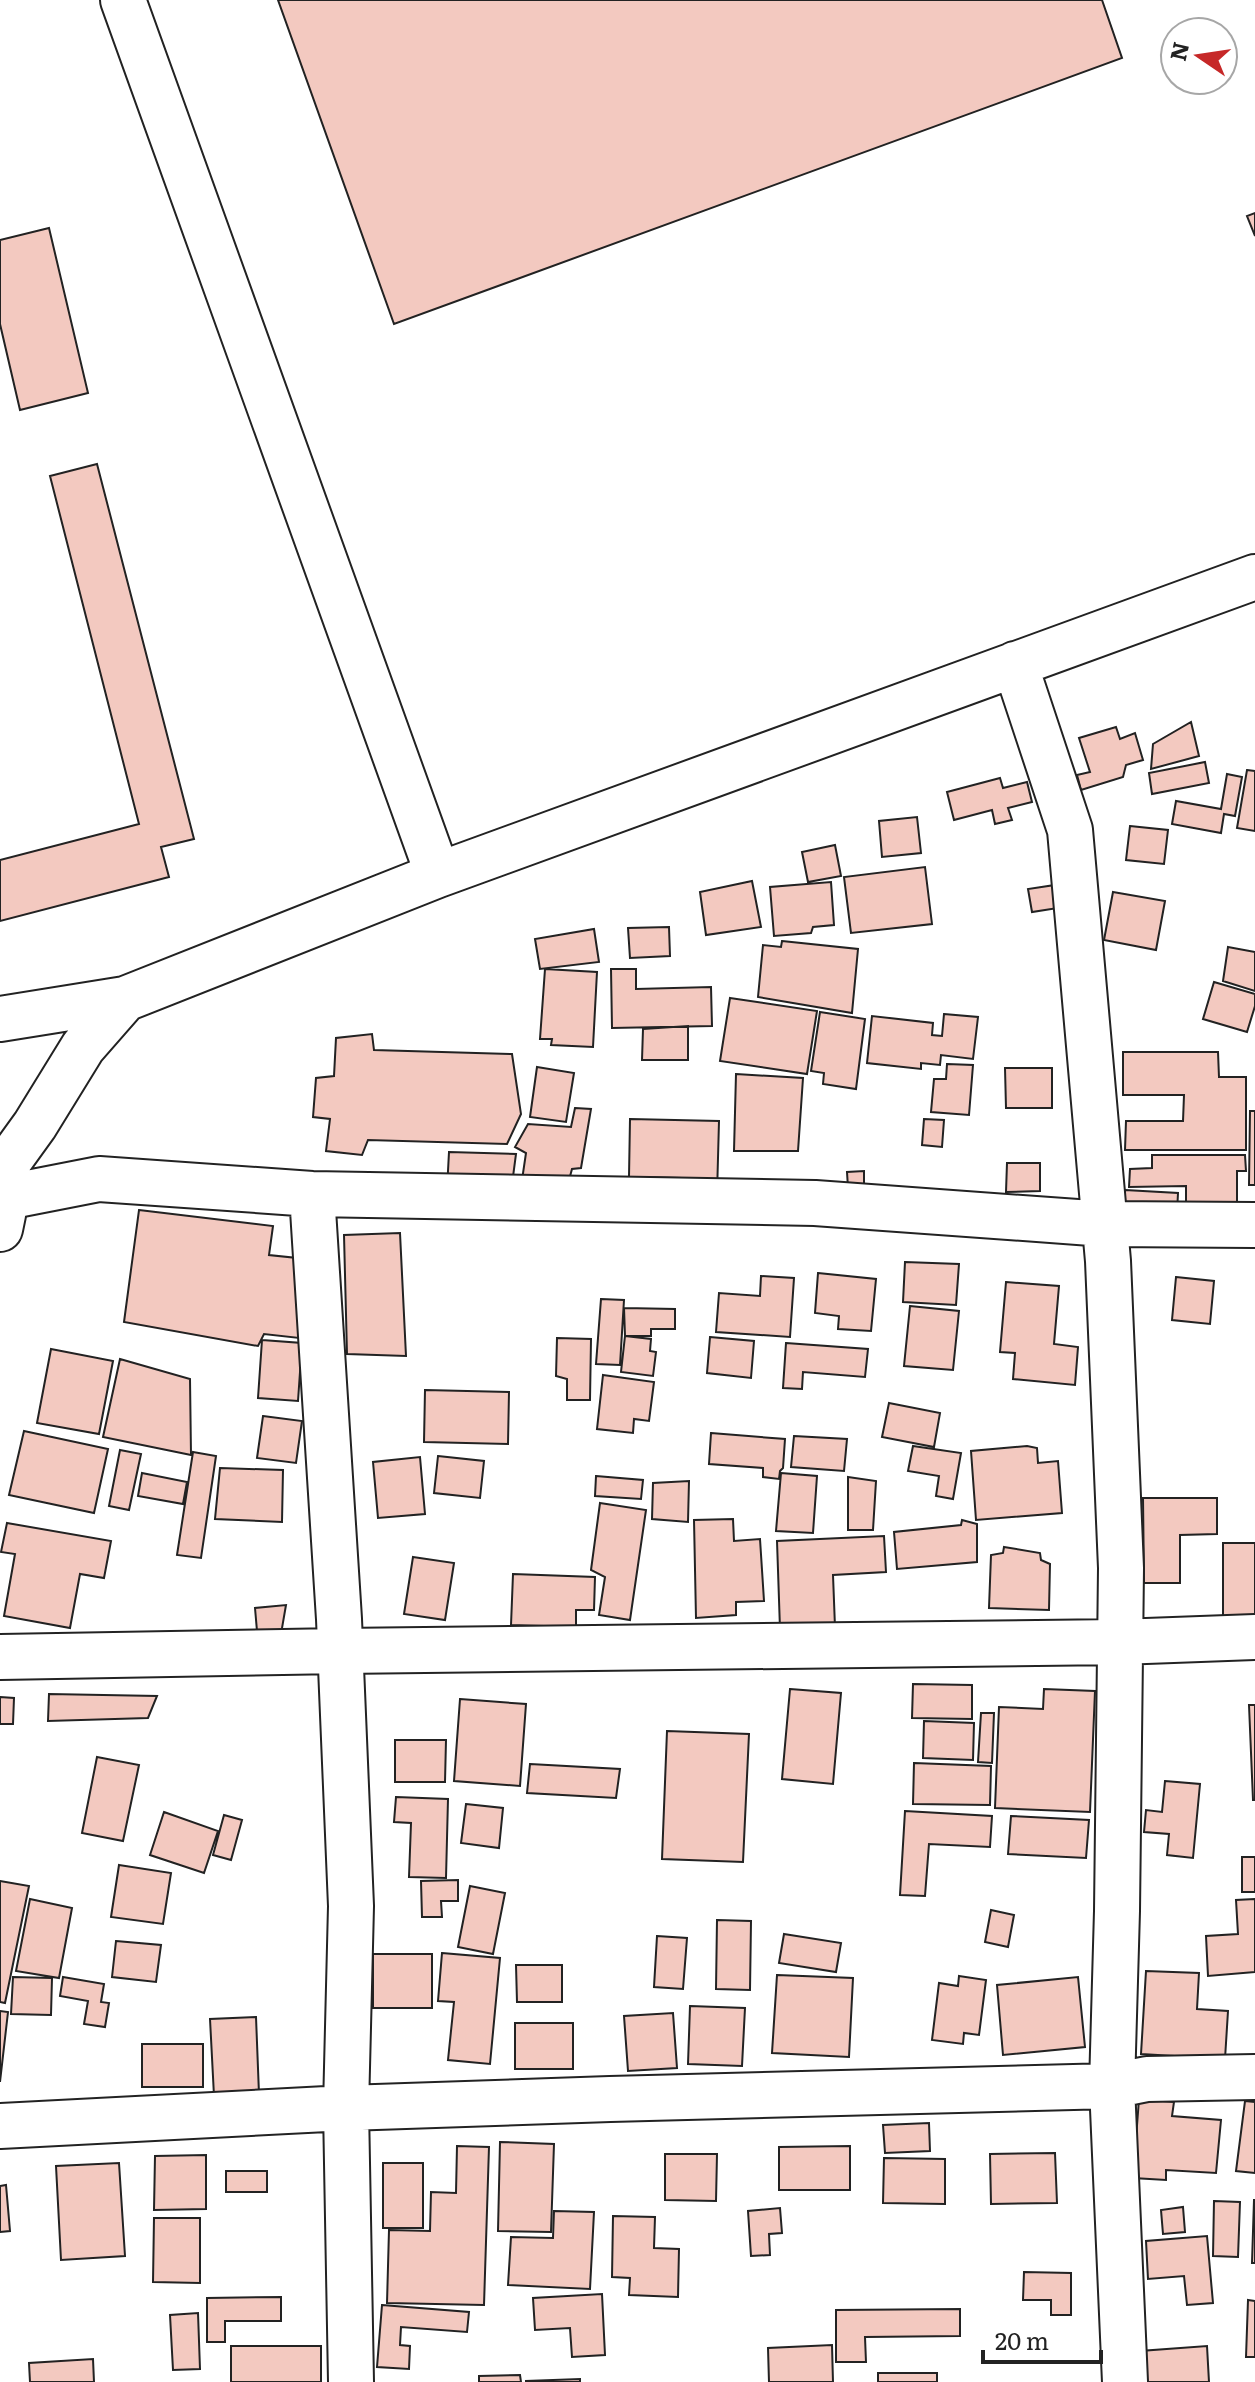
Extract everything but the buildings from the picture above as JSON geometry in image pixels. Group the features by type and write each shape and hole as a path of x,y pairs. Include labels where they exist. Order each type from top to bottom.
{"street":[{"path":"123,0 438,875"},
{"path":"0,1019 125,999 438,875 1255,577"},
{"path":"1015,664 1070,830 1105,1224 1121,1568 1112,2086 1125,2382"},
{"path":"3,1188 35,1125 83,1047 125,999"},
{"path":"3,1188 99,1179 312,1194 815,1203 1105,1224 1255,1225"},
{"path":"312,1194 339,1619 351,1906 346,2108 351,2382"},
{"path":"0,1657 1119,1642 1255,1637"},
{"path":"0,2126 346,2108 1112,2086 1147,2079 1255,2077"}]}
